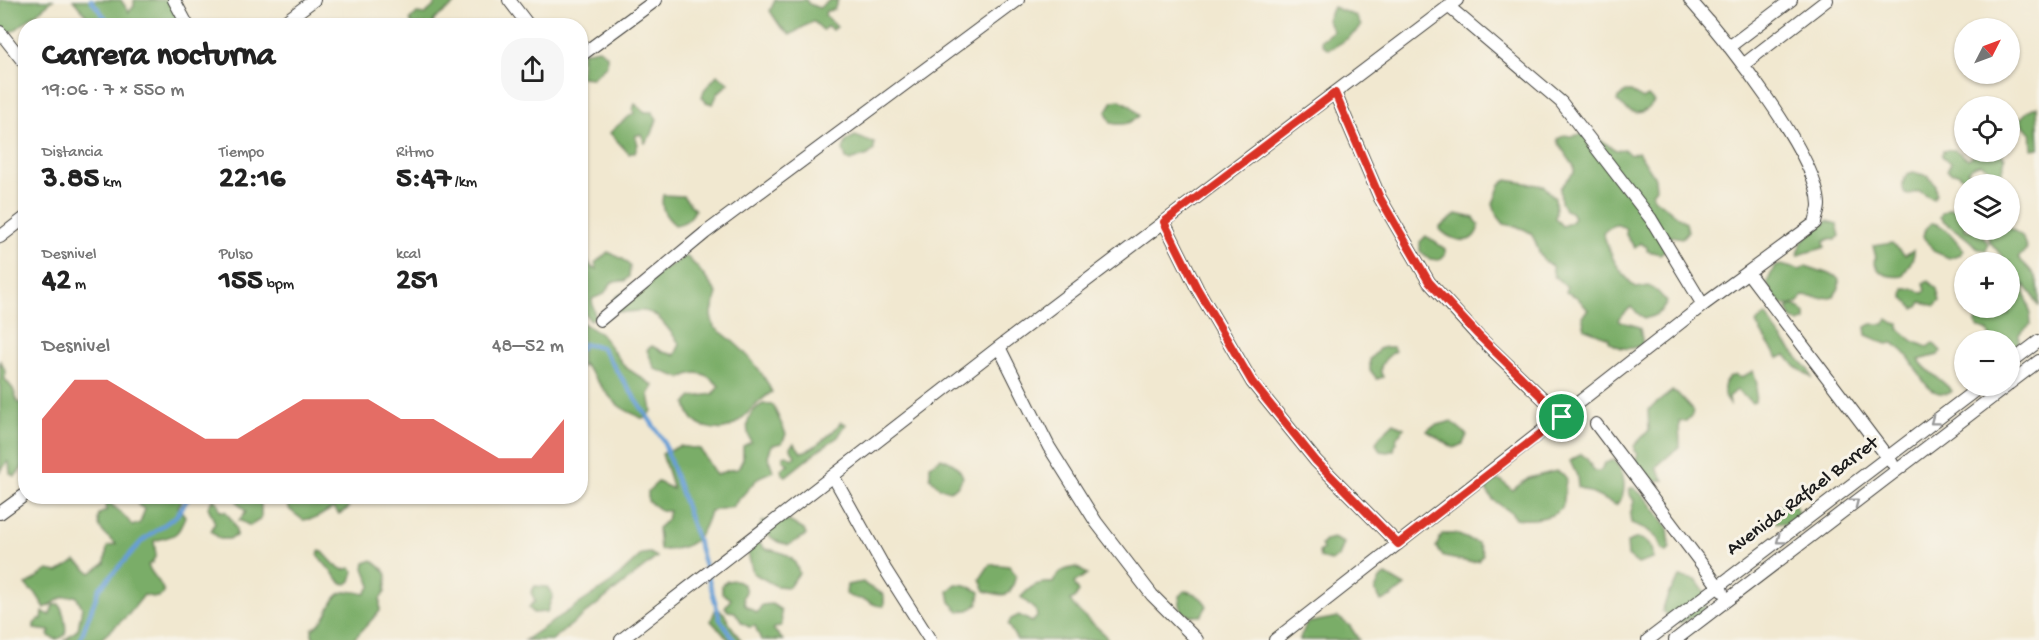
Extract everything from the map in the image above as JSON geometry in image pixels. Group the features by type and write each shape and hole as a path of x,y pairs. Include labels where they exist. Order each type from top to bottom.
{"street":[{"path":"174,0 184,18"},
{"path":"290,18 314,0"},
{"path":"509,0 523,18"},
{"path":"588,50 656,0"},
{"path":"600,320 705,233 1018,0"},
{"path":"1275,640 1703,305 1815,223 1819,206 1816,188 1804,158 1787,128 1743,65 1690,0"},
{"path":"1729,46 1791,0"},
{"path":"1743,65 1827,0"},
{"path":"621,640 999,347 1452,3 1561,102 1651,219 1703,305"},
{"path":"1772,14 1785,32"},
{"path":"0,32 18,55"},
{"path":"1335,93 1380,198 1429,282 1478,335 1562,417"},
{"path":"1164,222 1197,288 1252,382 1316,461 1398,544"},
{"path":"0,237 18,223"},
{"path":"1748,273 1897,470"},
{"path":"2020,355 2039,341"},
{"path":"999,347 1049,447 1096,522 1152,595 1197,640"},
{"name":"Avenida Rafael Barret","path":"2020,375 2039,361"},
{"name":"Avenida Rafael Barret","path":"1648,640 1968,396"},
{"name":"Avenida Rafael Barret","path":"1675,640 1993,396"},
{"path":"1596,424 1728,599"},
{"path":"833,476 885,569 930,640"},
{"path":"0,513 18,500"}],"green space":[{"path":"0,0 53,0 30,18 18,18 18,28 15,30 4,34 0,28"},
{"path":"73,0 121,0 129,12 134,6 134,0 177,0 183,18 86,18"},
{"path":"437,0 453,0 455,4 437,18 412,18 417,13 425,14"},
{"path":"775,0 806,0 809,4 819,8 830,0 838,0 834,10 826,11 825,15 837,27 832,30 828,26 823,30 813,21 790,35 780,26 770,11"},
{"path":"1333,7 1356,16 1361,26 1346,40 1328,49 1321,40 1333,31 1327,20"},
{"path":"599,49 607,55 607,65 592,78 588,78 588,51"},
{"path":"717,75 729,83 718,93 713,104 706,102 702,97 704,90"},
{"path":"1631,92 1643,99 1648,96 1654,102 1645,111 1631,112 1617,101 1618,97"},
{"path":"1120,100 1131,106 1139,116 1126,124 1111,123 1106,112 1113,101"},
{"path":"635,104 645,112 652,112 657,119 652,134 645,143 641,134 635,136 638,144 635,152 629,154 610,133 634,113"},
{"path":"2037,106 2039,148 2032,149 2031,134 2020,122 2029,110"},
{"path":"1565,135 1592,135 1616,150 1624,149 1630,155 1638,152 1655,178 1656,188 1652,193 1654,198 1686,223 1688,231 1682,238 1671,236 1668,248 1660,254 1647,251 1647,247 1640,243 1635,248 1626,235 1626,229 1617,225 1603,233 1615,263 1629,281 1636,288 1649,286 1667,302 1652,317 1644,319 1631,307 1618,320 1640,328 1643,345 1634,348 1618,347 1609,342 1609,338 1585,329 1582,316 1588,310 1577,297 1566,292 1567,287 1554,276 1552,266 1540,255 1531,234 1522,228 1504,224 1496,214 1493,204 1500,184 1507,180 1544,186 1555,198 1555,218 1562,226 1570,223 1574,217 1571,212 1565,210 1561,202 1560,188 1574,172 1574,166 1560,146 1558,139"},
{"path":"855,136 874,143 874,150 868,155 850,161 846,159 843,149 847,140"},
{"path":"1954,150 1954,162 2004,162 2001,174 1982,164 1973,166 1968,171 1969,174 1951,173 1947,170 1951,164 1942,156 1943,151"},
{"path":"1913,172 1928,176 1935,184 1934,199 1920,192 1905,194 1904,181 1907,174"},
{"path":"663,195 683,196 695,210 687,220 675,225 664,212"},
{"path":"1949,209 1954,209 1954,230 1940,217"},
{"path":"1457,214 1474,218 1479,225 1477,233 1471,239 1456,239 1446,235 1439,228"},
{"path":"1828,221 1837,224 1840,236 1835,240 1829,239 1824,242 1825,247 1798,256 1804,240"},
{"path":"1931,223 1941,226 1964,250 1954,252 1954,256 1949,258 1933,251 1923,237 1925,229"},
{"path":"2020,235 2027,249 2020,256 2020,252 1998,252 1989,241 2020,240"},
{"path":"1426,236 1445,249 1445,255 1439,260 1430,259 1420,251 1420,242"},
{"path":"1969,240 1986,240 1988,244 1986,250 1977,249"},
{"path":"1892,243 1905,255 1914,250 1912,260 1903,276 1881,272 1874,261 1876,258 1873,246"},
{"path":"608,252 623,259 630,266 629,277 625,281 612,282 604,294 592,299 595,317 590,320 588,318 588,262 592,268 597,269 595,263"},
{"path":"686,256 717,293 711,316 714,327 748,355 772,392 736,423 722,430 698,424 690,414 686,403 692,397 713,394 719,386 715,382 702,374 697,373 681,378 655,369 647,350 652,346 675,355 680,344 662,321 657,316 644,311 614,311 616,297"},
{"path":"2020,260 2034,274 2039,290 2039,307 2020,280"},
{"path":"1781,265 1800,270 1806,266 1835,276 1839,280 1839,288 1834,296 1819,298 1803,296 1793,305 1783,305 1773,296 1767,283 1774,267"},
{"path":"1928,281 1937,289 1940,301 1935,306 1921,302 1914,309 1903,297 1904,289 1914,289 1923,293 1926,290 1924,283"},
{"path":"2020,283 2022,283 2031,324 2020,333 2020,330 1986,330 1975,323 1980,318 2020,318"},
{"path":"1793,305 1805,314 1805,320 1799,323 1791,318 1787,308"},
{"path":"1766,315 1810,371 1812,378 1795,366 1786,355 1778,358 1756,323"},
{"path":"1888,319 1899,324 1899,329 1913,341 1927,347 1933,343 1941,351 1938,355 1919,360 1952,391 1950,393 1934,391 1928,386 1904,352 1893,343 1887,344 1866,335 1865,327 1872,324 1884,324"},
{"path":"588,326 601,334 625,367 654,386 649,394 652,411 643,419 624,409 608,395 588,370"},
{"path":"1393,347 1395,351 1385,359 1381,366 1383,377 1377,379 1370,370 1370,359 1379,349"},
{"path":"0,360 5,370 5,379 13,389 18,402 18,473 15,476 10,474 9,462 0,472"},
{"path":"1753,371 1757,384 1755,402 1752,403 1737,390 1729,397 1730,404 1725,396 1725,382 1732,376 1737,375 1740,378"},
{"path":"1672,391 1677,393 1693,410 1692,415 1686,421 1679,422 1680,446 1656,467 1664,480 1654,481 1638,476 1636,460 1638,454 1634,451 1634,446 1649,430 1648,410"},
{"path":"763,404 773,405 786,434 782,443 772,445 768,456 773,471 759,477 732,507 710,511 703,529 694,541 680,548 660,550 658,528 667,520 669,511 660,510 648,501 648,491 658,482 673,489 662,454 679,446 700,449 716,475 738,469 743,459 743,446 751,442 748,420 753,411"},
{"path":"1451,421 1467,435 1463,444 1454,448 1427,431"},
{"path":"841,422 846,424 838,437 786,476 782,474 781,469 788,464 783,460 783,456 787,455 792,459 795,456 790,447 794,443 801,452 811,449"},
{"path":"1394,423 1404,428 1397,437 1394,450 1380,451 1376,443"},
{"path":"1581,454 1594,471 1600,471 1605,463 1613,460 1617,464 1623,475 1624,488 1616,505 1578,487 1577,476 1570,461"},
{"path":"941,458 955,465 963,477 958,486 950,491 939,487 930,478 930,465"},
{"path":"1556,471 1567,479 1563,504 1556,513 1542,518 1515,518 1512,513 1493,500 1485,488 1492,480 1502,481 1512,490 1529,478"},
{"path":"1630,488 1634,488 1648,500 1668,527 1670,549 1667,552 1662,550 1658,539 1646,529 1631,523 1630,515 1634,501 1629,493"},
{"path":"1788,501 1793,502 1800,515 1797,519 1785,524 1777,523 1771,518 1773,511"},
{"path":"105,504 111,504 132,526 140,523 145,509 138,504 180,504 178,507 185,516 180,529 174,535 154,541 156,555 152,563 148,565 164,593 157,597 144,595 129,614 100,640 65,640 78,629 82,607 76,596 63,597 45,608 35,592 26,585 48,570 58,572 76,561 91,573 105,563 107,547 116,544 100,528 99,514 106,511"},
{"path":"210,504 218,504 220,511 225,511 234,523 236,536 220,539 211,531 215,523 208,507"},
{"path":"239,504 261,504 261,519 250,526 239,520 246,512"},
{"path":"287,504 346,504 349,508 339,514 333,508 316,518 303,520 290,510"},
{"path":"763,521 789,521 804,530 806,535 789,545 778,542 759,529"},
{"path":"1442,534 1456,534 1478,543 1483,554 1478,561 1469,562 1444,557 1436,547"},
{"path":"1333,538 1344,543 1339,557 1331,561 1320,558 1319,552 1323,549 1321,545"},
{"path":"1638,538 1650,545 1653,559 1638,564 1628,556 1627,542"},
{"path":"752,541 761,544 765,549 791,558 799,573 789,587 776,586 753,573 746,545"},
{"path":"319,551 343,570 350,568 354,571 351,581 347,584 341,583 318,556"},
{"path":"650,553 657,557 552,640 525,640 612,582 642,554"},
{"path":"372,560 387,575 385,592 380,599 380,611 353,640 315,640 312,629 320,623 337,596 343,592 352,591 365,594 371,586 364,568 365,563"},
{"path":"990,564 1009,566 1016,575 1012,588 1007,594 998,595 985,591 980,579"},
{"path":"1076,567 1087,574 1074,583 1079,592 1075,598 1070,600 1108,640 1017,640 1008,625 1011,619 1019,615 1032,622 1037,617 1036,611 1021,597 1035,586 1053,583 1062,572"},
{"path":"1386,575 1405,586 1391,597 1381,601 1375,590 1380,579"},
{"path":"1680,577 1696,580 1706,594 1704,601 1706,608 1697,616 1680,623 1662,611 1669,593"},
{"path":"735,580 744,585 745,605 757,613 762,605 772,604 781,610 782,625 773,629 783,640 761,640 755,626 749,627 742,623 735,612 728,611 725,607 731,599 722,593 722,585 727,581"},
{"path":"863,582 884,595 884,606 846,594 847,585"},
{"path":"956,584 966,585 980,592 978,604 969,610 959,611 950,602 948,591"},
{"path":"535,586 547,587 553,595 547,612 533,613 529,607 535,601 531,592"},
{"path":"1185,591 1201,598 1207,606 1201,616 1190,616 1181,611 1179,596"},
{"path":"59,604 65,619 65,635 54,639 48,635 50,631 34,629 34,624 42,619 43,612 50,615 53,605"},
{"path":"716,608 724,613 741,640 729,640 711,621"},
{"path":"1338,617 1350,626 1359,640 1299,640 1307,623"}],"waterway":[{"path":"91,0 106,18"},
{"path":"588,345 601,347 663,440 698,542 720,619 734,640"},
{"path":"80,640 99,589 142,541 176,516 184,504"}],"route":[{"path":"1335,93 1380,198 1429,282 1478,335 1562,417 1398,544 1316,461 1252,382 1197,288 1164,222 1335,93"}]}
